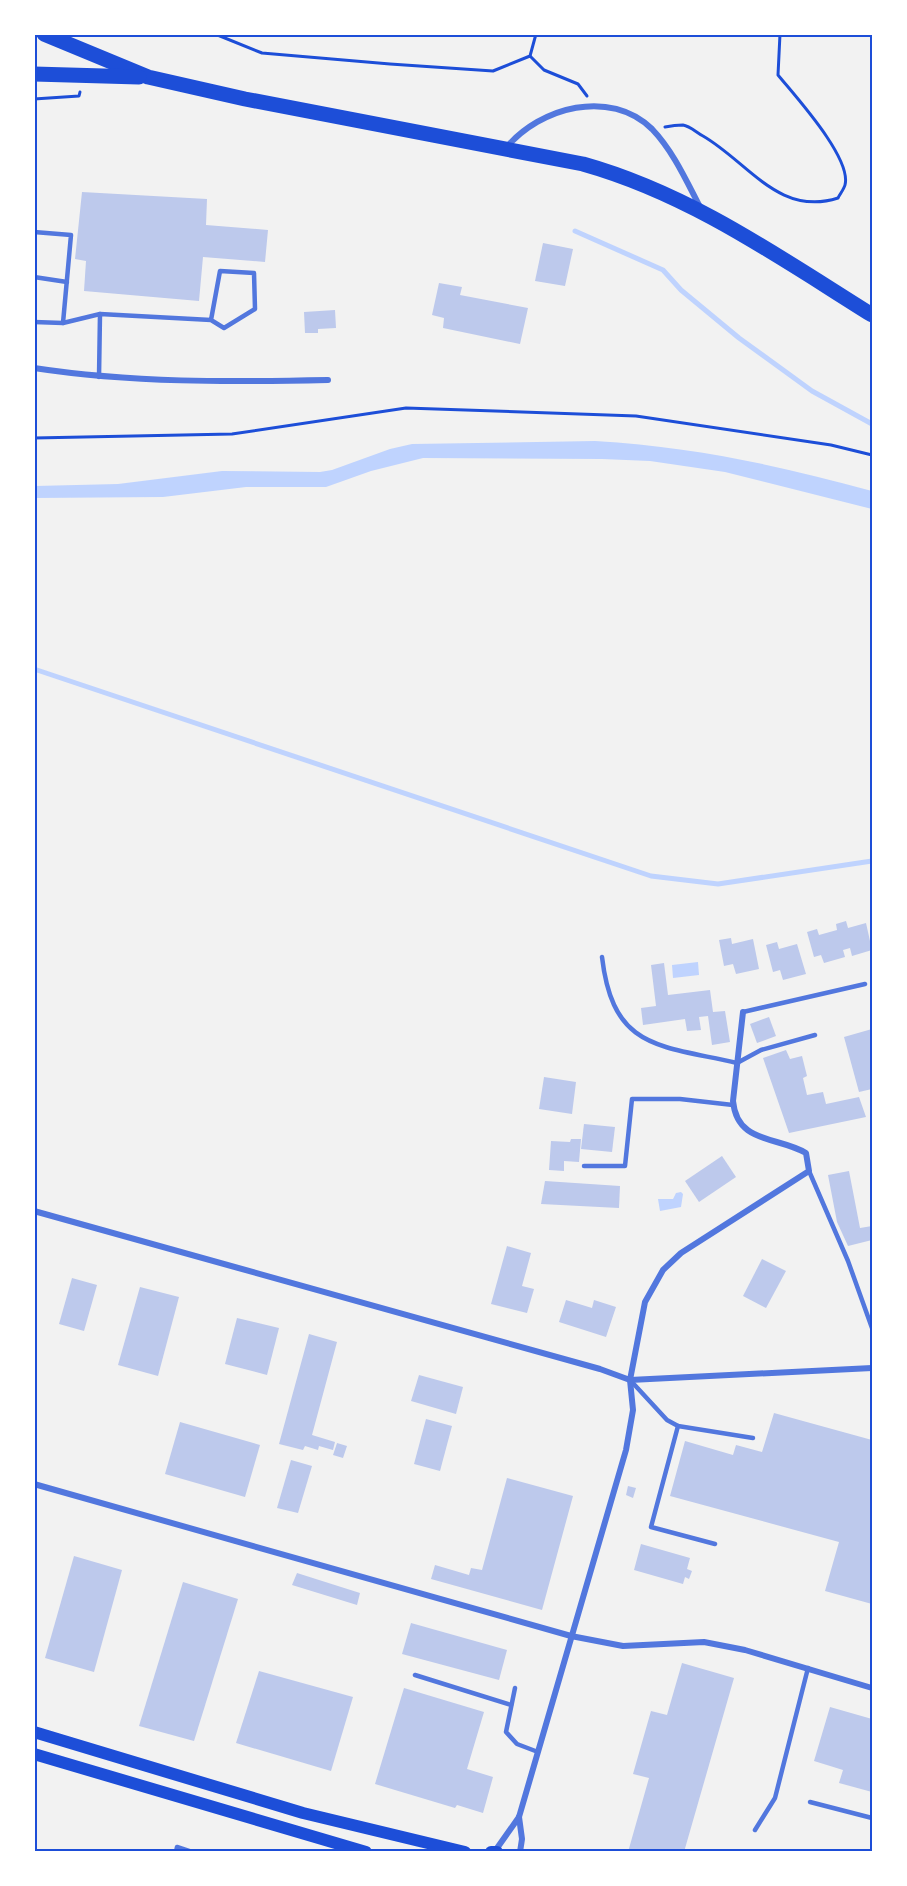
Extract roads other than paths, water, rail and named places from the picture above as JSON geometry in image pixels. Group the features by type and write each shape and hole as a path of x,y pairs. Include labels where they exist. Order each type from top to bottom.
{"main road":[{"path":"44,34 148,77 245,99 583,165 629,177 701,210 873,315"},
{"path":"34,74 148,77"},
{"path":"34,1732 303,1813 465,1851"},
{"path":"34,1754 366,1851"},
{"path":"491,1851 496,1851"}],"street":[{"path":"504,150 517,135 542,120 566,110 594,104 631,114 651,128 678,166 701,210"},
{"path":"34,368 99,377 217,382 328,380"},
{"path":"496,1851 519,1817 626,1450 633,1410 630,1380 645,1302 663,1270 681,1253 809,1171 806,1153 743,1128 735,1114 733,1105 743,1012"},
{"path":"34,1211 600,1369 630,1380 873,1368"},
{"path":"34,1485 571,1636 623,1646 704,1642 745,1650 873,1688"},
{"path":"519,1817 522,1839 520,1851"}],"lane":[{"path":"34,232 71,235 63,323"},
{"path":"34,321 63,323 100,314 210,320 224,328 255,309 254,273 220,271 210,320"},
{"path":"34,278 67,282"},
{"path":"99,377 100,314"},
{"path":"602,957 606,987 613,1007 632,1032 668,1047 738,1063 761,1050 815,1035"},
{"path":"743,1012 865,984"},
{"path":"584,1166 625,1166 632,1099 680,1099 733,1105"},
{"path":"809,1171 849,1261 873,1328"},
{"path":"630,1380 667,1420 678,1426 753,1438"},
{"path":"678,1426 651,1527 715,1544"},
{"path":"755,1830 775,1798 808,1668"},
{"path":"415,1675 511,1706"},
{"path":"515,1688 506,1732 516,1744 538,1752"},
{"path":"810,1802 873,1818"},
{"path":"176,1851 177,1847 192,1851"}],"water":[{"path":"595,441 735,458 802,473 872,491 872,509 725,472 650,461 602,459 423,458 371,471 326,487 246,487 163,497 35,498 35,486 118,484 222,471 320,472 412,444"},
{"path":"698,962 699,975 673,978 672,965"},
{"path":"676,1193 683,1194 681,1207 660,1211 658,1199 673,1199"}],"waterway":[{"path":"575,231 663,270 681,290 739,338 812,391 872,424"},
{"path":"34,669 651,876 718,884 872,861"}]}
